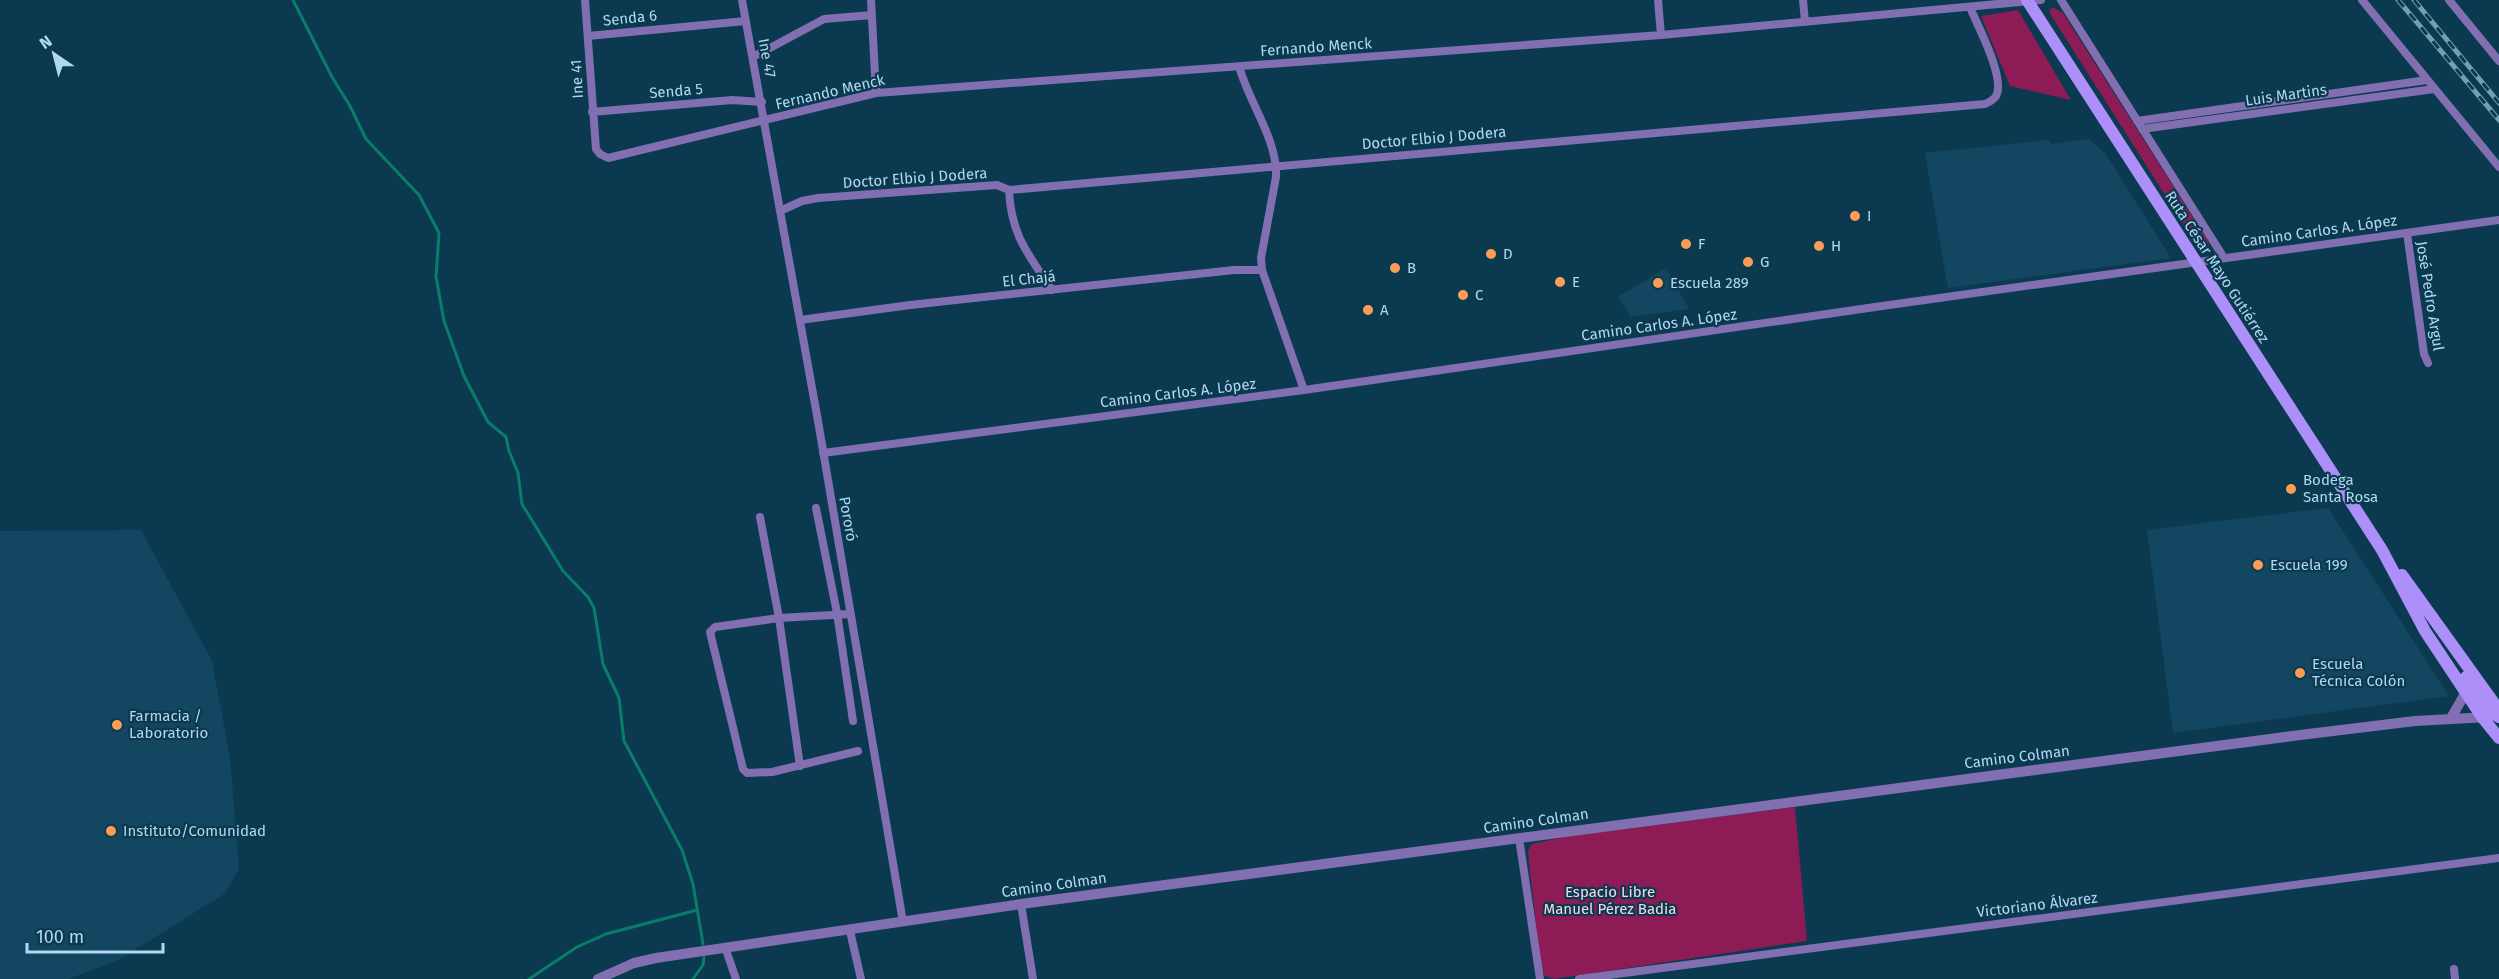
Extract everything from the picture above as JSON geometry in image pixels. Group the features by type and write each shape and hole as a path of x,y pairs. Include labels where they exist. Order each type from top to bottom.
{"main road":[{"name":"Ruta César Mayo Gutiérrez","path":"2027,1 2382,550 2425,631 2466,692 2494,713"},
{"name":"Ruta César Mayo Gutiérrez","path":"2382,550 2412,587 2494,713 2499,738"},
{"path":"2438,650 2454,660 2494,713 2499,727"}],"street":[{"name":"Ine 41","path":"585,0 592,112 596,149 600,154"},
{"name":"Ine 47","path":"742,0 762,102 763,121"},
{"path":"871,0 876,93"},
{"path":"1658,0 1662,34"},
{"path":"1803,0 1805,22"},
{"name":"Fernando Menck","path":"600,154 608,158 876,93 1662,34 2041,0"},
{"name":"Ruta César Mayo Gutiérrez","path":"2061,0 2224,258"},
{"path":"2362,0 2499,167"},
{"path":"2449,0 2499,61"},
{"name":"Doctor Elbio J Dodera","path":"780,211 802,201 818,198 997,185 1009,190 1985,104 1995,98 1999,82 1970,7"},
{"path":"753,57 824,19 872,15"},
{"name":"Senda 6","path":"588,36 746,21"},
{"path":"1239,66 1271,146 1276,166 1261,258 1262,270 1304,390"},
{"name":"Luis Martins","path":"2140,125 2427,80"},
{"name":"Luis Martins","path":"2140,125 2434,89"},
{"name":"Senda 5","path":"592,112 732,100 762,102"},
{"name":"Pororó","path":"763,121 800,320 903,922"},
{"path":"1009,190 1012,222 1020,241 1052,290"},
{"name":"Camino Carlos A. López","path":"823,453 1304,390 2499,220"},
{"name":"José Pedro Argul","path":"2407,233 2424,354 2428,363"},
{"name":"El Chajá","path":"800,320 1233,270 1262,270"},
{"path":"816,508 837,613 853,721"},
{"path":"759,517 779,618 800,766"},
{"path":"850,614 779,618 715,627 710,632 710,640 743,769 751,774 800,766 858,751"},
{"path":"2451,718 2466,692"},
{"name":"Camino Colman","path":"598,979 634,963 656,957 850,931 1021,904 2276,738 2494,713"},
{"path":"1519,838 1540,979"},
{"name":"Victoriano Álvarez","path":"1580,979 2499,858"},
{"path":"1021,904 1033,979"},
{"path":"850,931 861,979"},
{"path":"725,947 736,979"}],"shaded area":[{"path":"2088,139 2105,153 2171,258 1948,288 1925,153 2048,140 2051,144"},
{"name":"Escuela 289","path":"1666,268 1689,309 1631,317 1618,297"},
{"path":"2328,508 2449,696 2173,733 2147,530"},
{"path":"141,530 212,661 230,758 239,869 224,894 117,961 68,979 0,979 0,531"}],"green space":[{"path":"2052,7 2063,13 2208,241 2210,249 2207,252 2201,252 2049,12"},
{"path":"2018,10 2071,100 2010,86 1981,16"},
{"name":"Espacio Libre Manuel Pérez Badia","path":"1795,807 1807,941 1554,979 1545,976 1541,967 1529,863 1528,851 1532,844 1564,837"}],"waterway":[{"path":"293,0 366,139 419,195 439,233 436,277 444,321 464,376 488,422 506,437 518,473 522,504 563,571 588,597 594,608 603,664 619,698 624,741 682,850 693,884 703,944"},
{"path":"529,979 577,947 606,934 697,910"},
{"path":"693,979 703,965 704,957"}],"railway":[{"path":"2398,0 2499,120"},
{"path":"2414,0 2499,103"}],"place":[{"name":"I","path":"1855,216"},
{"name":"F","path":"1686,244"},
{"name":"H","path":"1819,246"},
{"name":"D","path":"1491,254"},
{"name":"G","path":"1748,262"},
{"name":"B","path":"1395,268"},
{"name":"E","path":"1560,282"},
{"name":"Escuela 289","path":"1658,283"},
{"name":"C","path":"1463,295"},
{"name":"A","path":"1368,310"},
{"name":"Bodega Santa Rosa","path":"2291,489"},
{"name":"Escuela 199","path":"2258,565"},
{"name":"Escuela Técnica Colón","path":"2300,673"},
{"name":"Farmacia / Laboratorio","path":"117,725"},
{"name":"Instituto/Comunidad","path":"111,831"}]}
